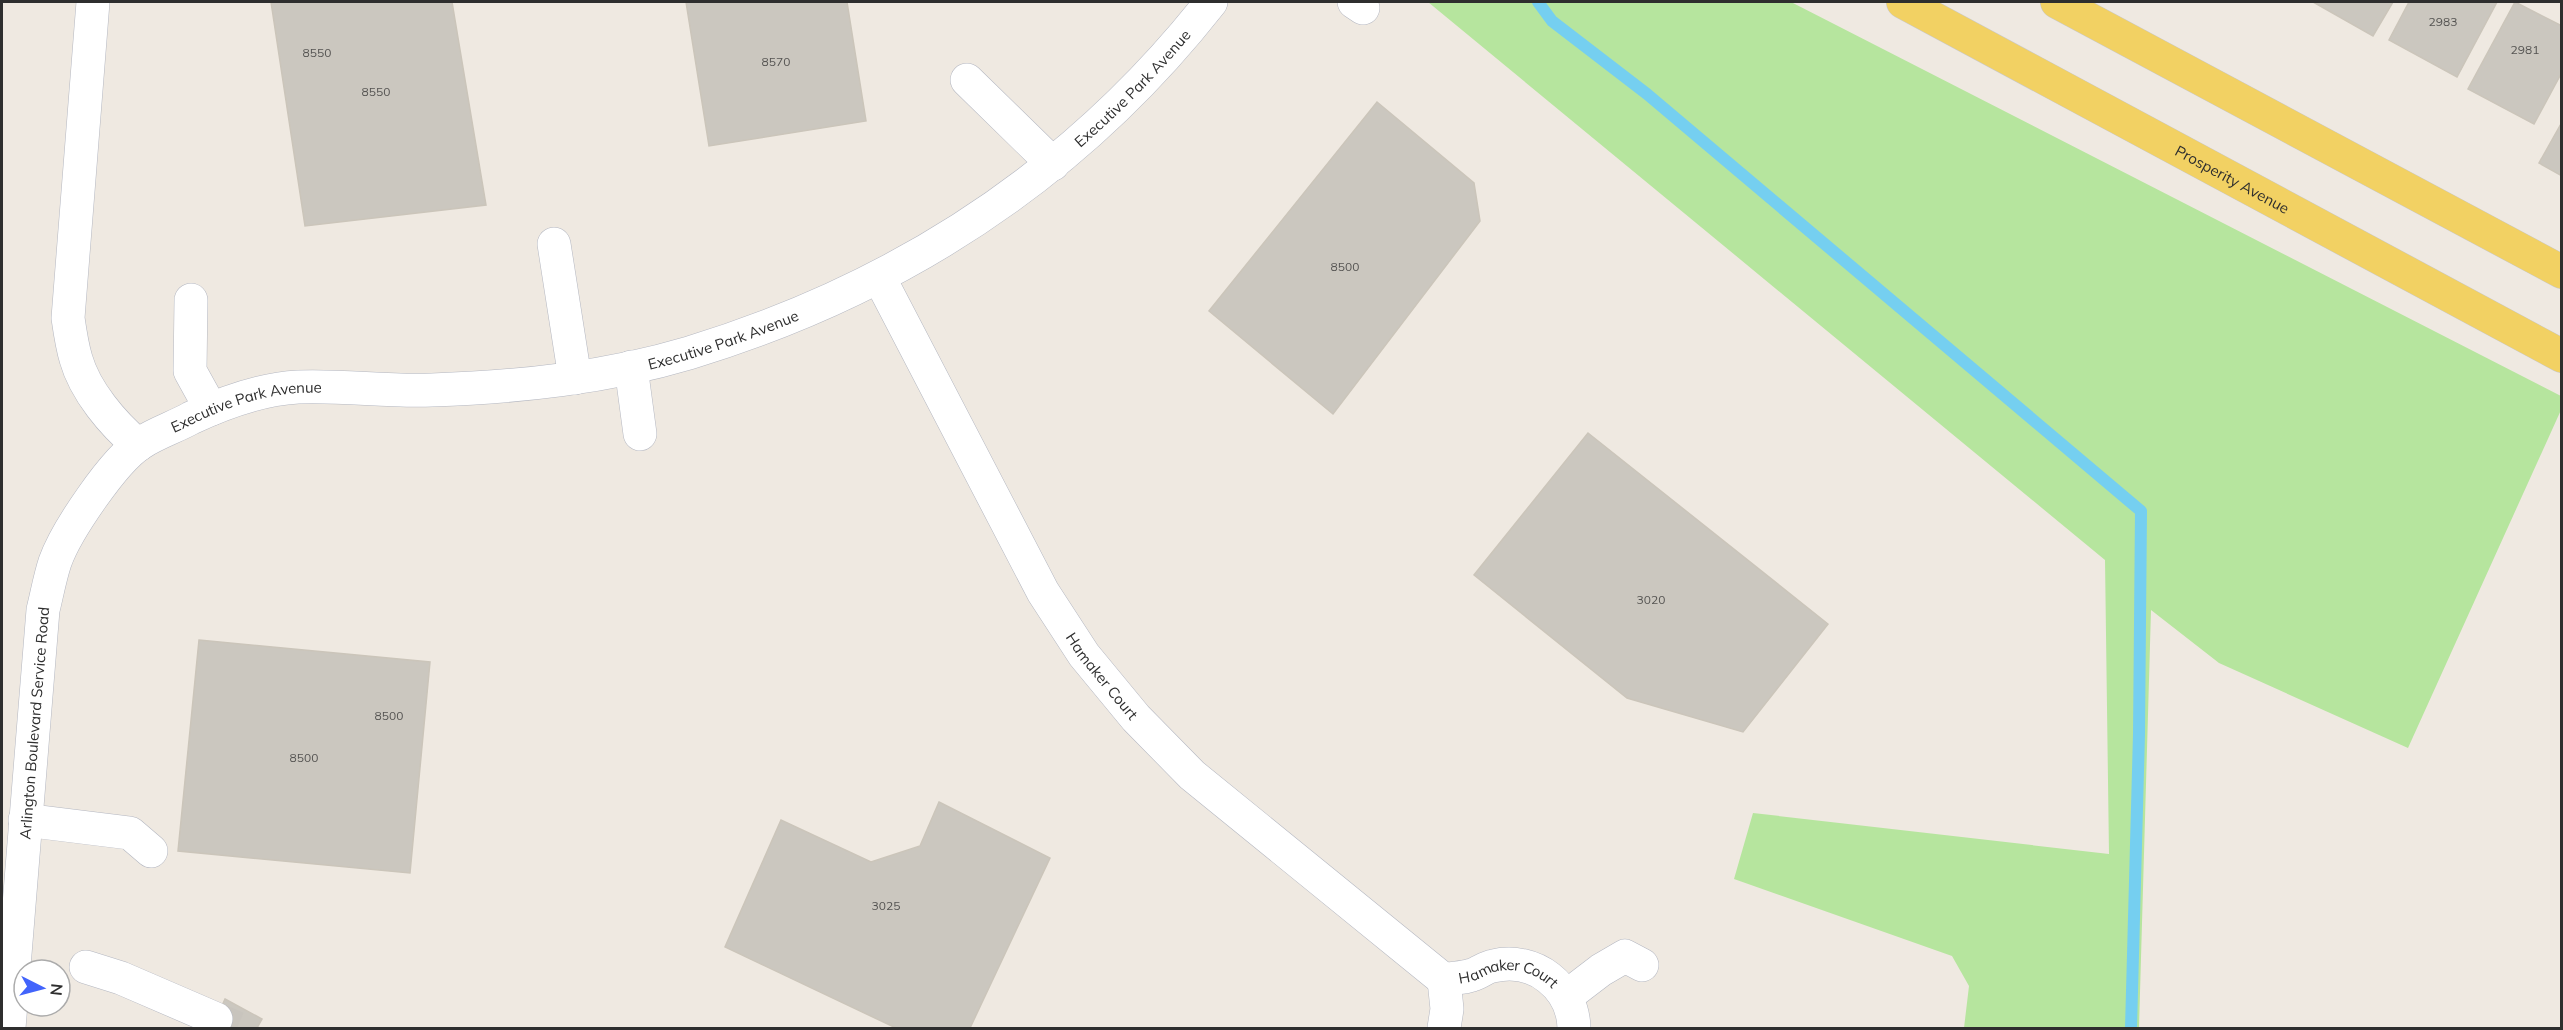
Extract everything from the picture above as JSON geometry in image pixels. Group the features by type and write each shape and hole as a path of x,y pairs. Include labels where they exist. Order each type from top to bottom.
{"main road":[{"name":"Prosperity Avenue","path":"1903,2 2562,356"},
{"path":"2057,2 2562,272"}],"street":[{"path":"93,2 68,318 76,361 96,399 118,428 138,445"},
{"name":"Executive Park Avenue","path":"138,445 211,408 247,395 298,387 445,390 545,383 632,367 689,352 783,319 879,277 915,258 1012,197 1053,164 1131,93 1211,2"},
{"path":"967,80 1053,164"},
{"path":"554,244 575,378"},
{"name":"Hamaker Court","path":"879,277 1043,592 1099,673 1136,718 1192,775 1444,980 1447,1009 1444,1029"},
{"path":"191,300 190,371 211,408"},
{"path":"632,367 640,434"},
{"name":"Arlington Boulevard Service Road","path":"9,1029 43,610 56,561 77,518 109,476 138,445"},
{"path":"25,820 130,833 151,851"},
{"path":"1566,996 1601,970 1625,956 1642,965"},
{"name":"Hamaker Court","path":"1444,980 1472,975 1492,966 1513,963 1534,968 1552,980 1566,996 1574,1016 1574,1029"},
{"path":"86,967 121,978 216,1019"}],"green space":[{"path":"1428,2 1791,2 2561,396 2561,410 2408,748 2219,663 2151,610 2139,1028 1964,1028 1969,986 1952,956 1734,879 1753,813 2109,854 2105,560"}],"building":[{"path":"271,2 452,2 486,205 305,226"},
{"path":"686,2 847,2 866,121 709,146"},
{"path":"2313,2 2393,2 2373,36"},
{"path":"2409,2 2497,2 2457,77 2389,40"},
{"path":"2515,2 2562,26 2562,72 2534,124 2468,89"},
{"path":"1377,102 1474,183 1480,221 1333,414 1209,311"},
{"path":"2562,122 2562,176 2539,163"},
{"path":"1588,433 1828,624 1743,732 1627,698 1474,575"},
{"path":"199,640 430,662 410,873 178,851"},
{"path":"939,802 1050,858 970,1028 896,1028 725,947 781,820 871,862 920,846"},
{"path":"225,999 262,1019 257,1028 212,1028"}],"waterway":[{"path":"1538,2 1552,21 1647,94 2141,511 2139,734 2131,1028"}],"tunnel":[{"path":"216,1019 237,1028"}]}
